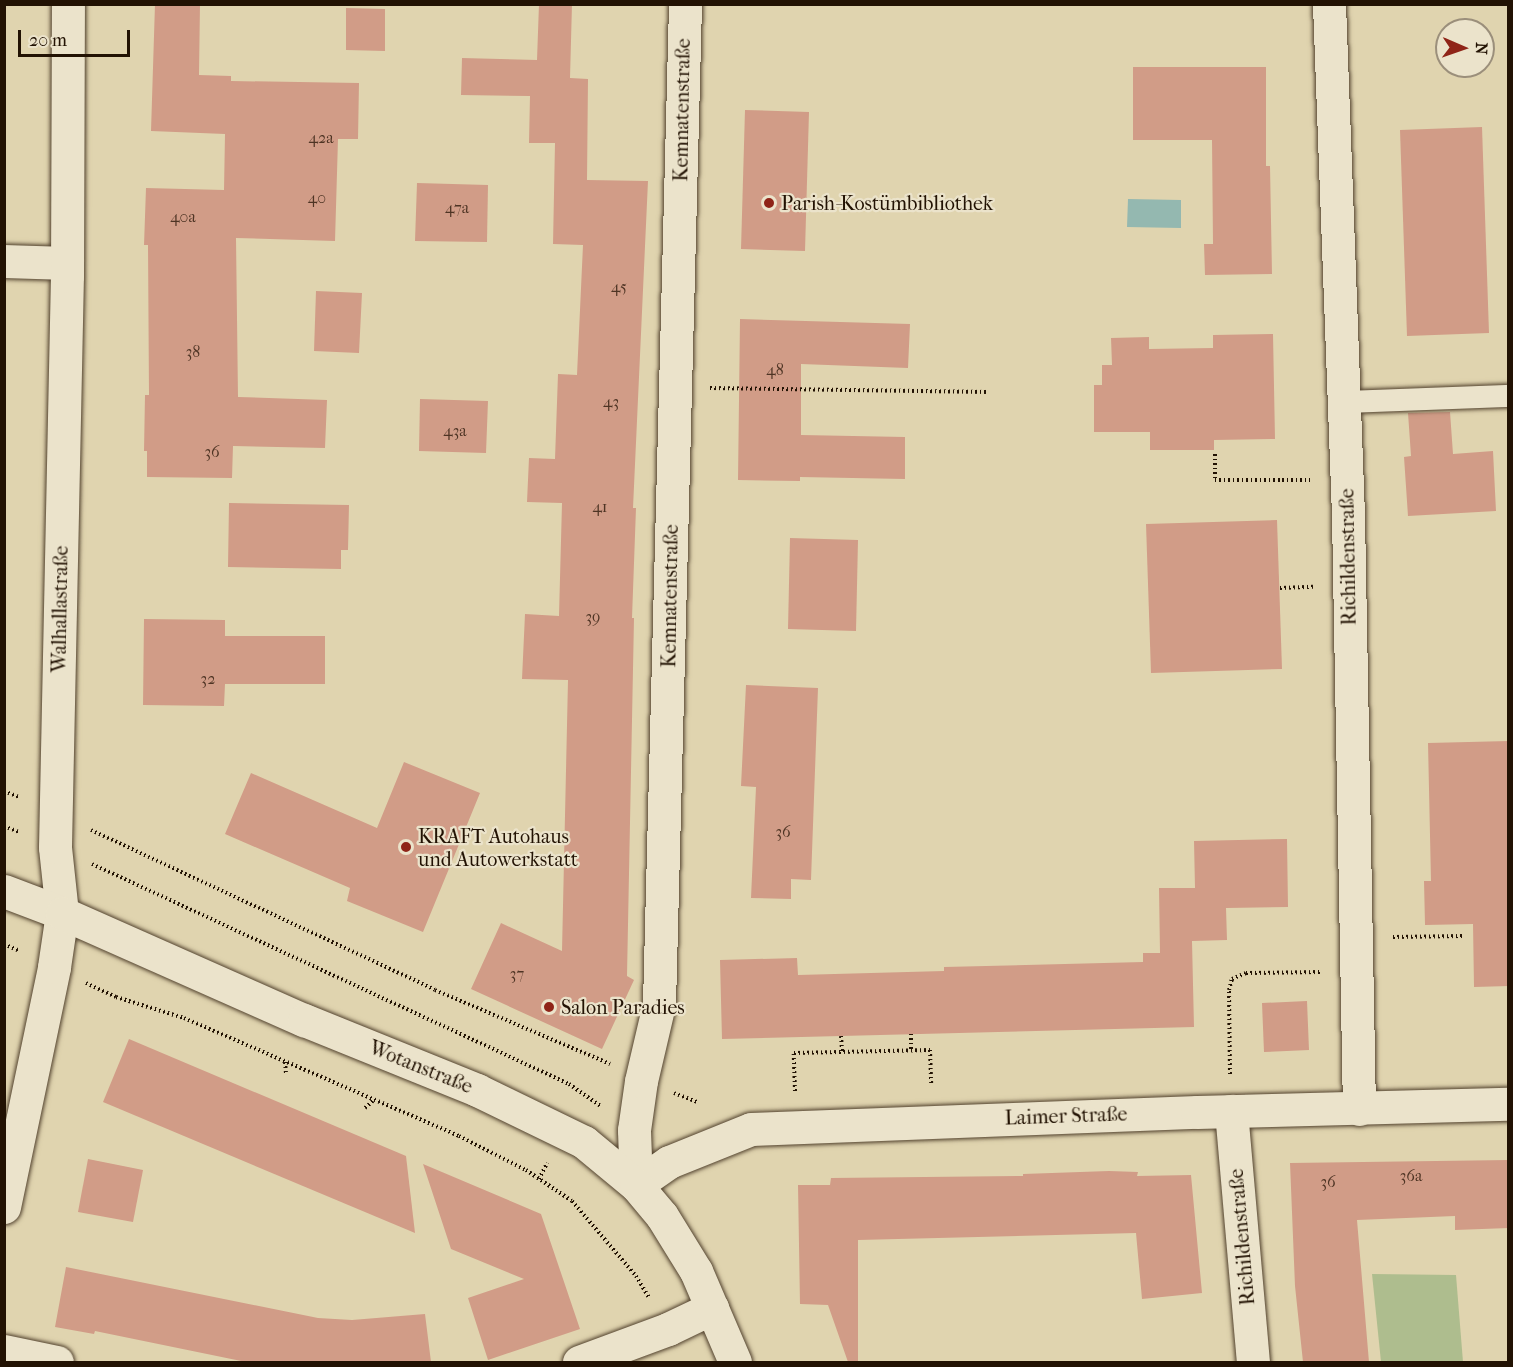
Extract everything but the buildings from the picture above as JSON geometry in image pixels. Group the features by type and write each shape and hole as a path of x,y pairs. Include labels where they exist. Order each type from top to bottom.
{"street":[{"name":"Walhallastraße","path":"4,1207 54,967 62,914 55,846 67,263 68,4"},
{"name":"Kemnatenstraße","path":"636,1185 634,1130 641,1081 659,1004 685,4"},
{"name":"Richildenstraße","path":"1329,4 1347,479 1359,1110"},
{"path":"4,261 67,263"},
{"name":"Wotanstraße","path":"4,891 304,1020 477,1090 584,1142 636,1185 662,1216 696,1270 735,1362"},
{"name":"Laimer Straße","path":"636,1185 669,1162 751,1129 1231,1111 1359,1110 1509,1104"},
{"name":"Richildenstraße","path":"1231,1111 1253,1362"},
{"path":"579,1362 668,1329 712,1308"},
{"path":"4,1351 57,1362"}],"lane":[{"path":"1344,402 1509,396"}],"path":[{"path":"675,388 988,392"},
{"path":"1215,454 1215,480 1347,479"},
{"path":"1280,588 1293,588"},
{"path":"98,833 435,990 605,1061"},
{"path":"1356,939 1462,936"},
{"path":"4,944 116,997 184,1018 459,1136 526,1170 572,1201 636,1276 668,1329"},
{"path":"1231,1111 1229,990 1232,979 1246,973 1356,972"},
{"path":"911,1034 911,1051"},
{"path":"841,1036 842,1052"},
{"path":"796,1098 794,1053 930,1050 931,1093"},
{"path":"285,1062 286,1074"},
{"path":"365,1108 374,1100"}],"green space":[{"path":"1372,1274 1456,1275 1463,1362 1381,1362"}],"water":[{"path":"1128,199 1181,200 1181,228 1127,227"}],"place":[{"name":"Parish-Kostümbibliothek","path":"769,203"},
{"name":"KRAFT Autohaus und Autowerkstatt","path":"406,847"},
{"name":"Salon Paradies","path":"549,1007"}]}
